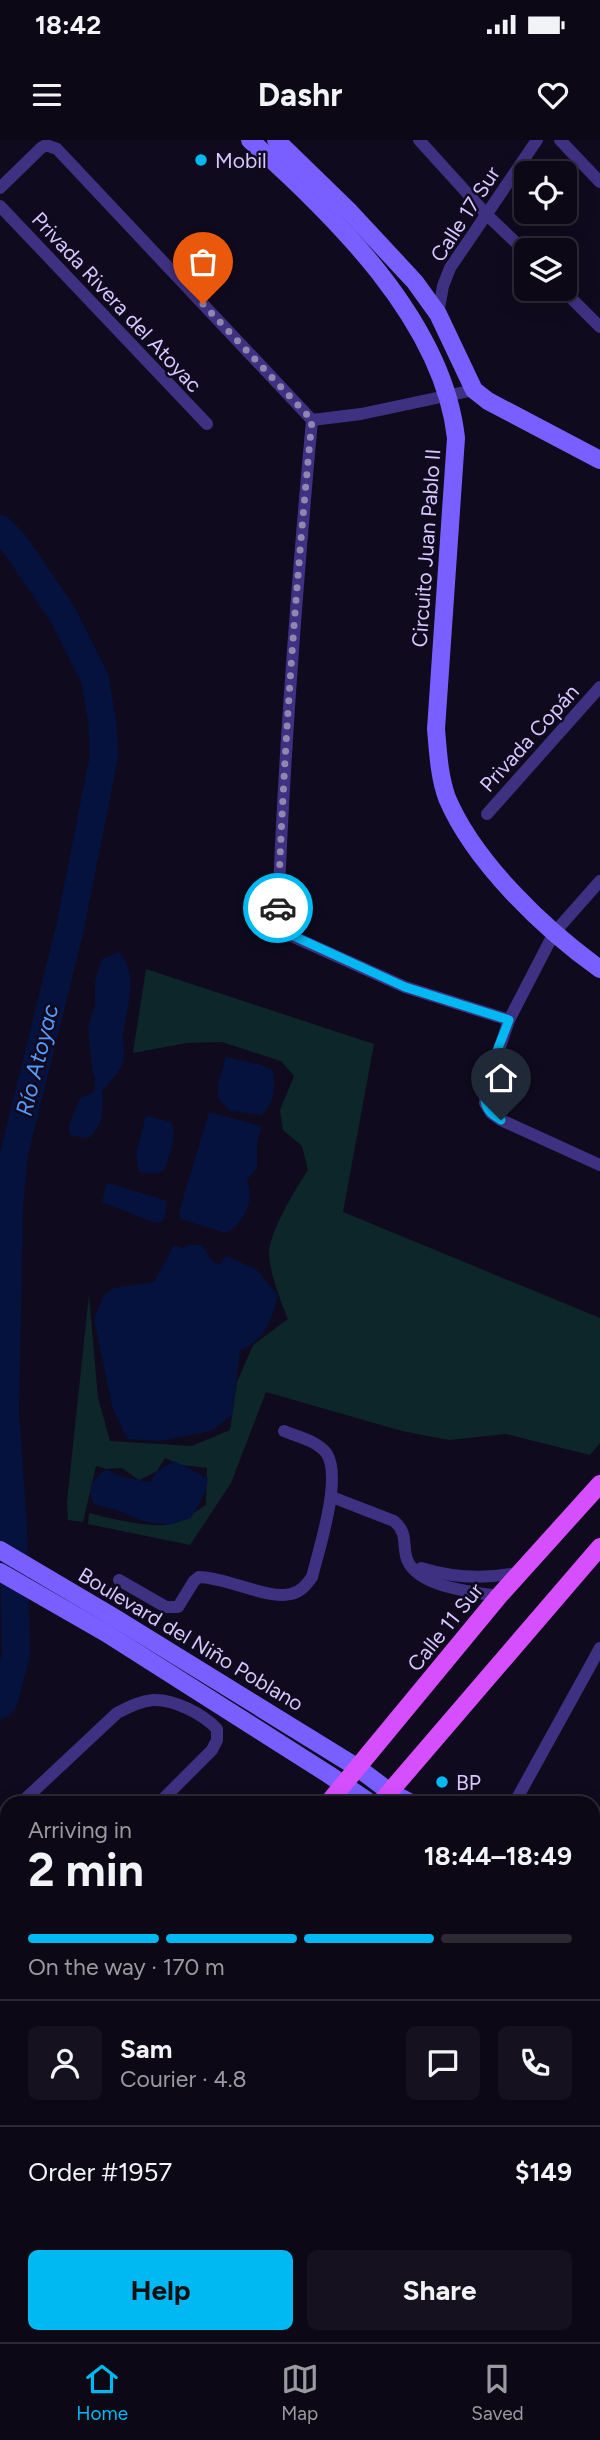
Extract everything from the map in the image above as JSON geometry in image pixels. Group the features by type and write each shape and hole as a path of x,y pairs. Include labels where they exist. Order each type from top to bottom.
{"main road":[{"name":"Circuito Juan Pablo II","path":"250,140 340,229 404,304 424,339 448,397 456,438 436,729 447,797 468,835 494,872 554,933 600,969"},
{"path":"276,140 369,232 415,282 438,314 474,390 488,401 600,460"},
{"name":"Calle 11 Sur","path":"335,1796 499,1596 600,1484"},
{"name":"Boulevard del Niño Poblano","path":"0,1550 361,1796"},
{"path":"387,1796 598,1553"},
{"name":"Boulevard del Niño Poblano","path":"0,1572 111,1625 358,1768 385,1796"}],"street":[{"path":"419,140 514,240"},
{"name":"Calle 17 Sur","path":"438,314 443,286 450,268 537,140"},
{"path":"560,140 600,182"},
{"path":"0,188 41,148 46,145 57,149 312,420 283,769 278,915 281,927 287,933 405,987 509,1020"},
{"name":"Privada Rivera del Atoyac","path":"0,206 207,424"},
{"path":"574,301 600,327"},
{"path":"312,420 361,414 474,390"},
{"name":"Privada Copán","path":"487,814 600,687"},
{"path":"600,881 554,933 509,1020 486,1088 485,1103 491,1113 501,1120 600,1164"},
{"path":"119,1580 166,1607 173,1608 178,1606 199,1577 278,1594 292,1594 305,1587 312,1577 332,1497 330,1467 327,1455 317,1445 284,1431"},
{"path":"332,1497 394,1521 400,1526 404,1532 409,1564 422,1576 462,1590 499,1596"},
{"path":"409,1564 457,1577 499,1577 520,1572"},
{"path":"517,1796 600,1648"},
{"path":"28,1796 117,1713 134,1704 153,1700 170,1702 208,1719 217,1729 217,1740 212,1750 166,1796"}],"green space":[{"path":"146,969 374,1044 343,1212 600,1318 600,1443 590,1455 506,1434 449,1440 402,1431 266,1392 231,1483 190,1545 88,1524 89,1513 142,1524 172,1524 206,1505 207,1468 181,1465 165,1458 157,1471 139,1480 122,1468 106,1469 96,1466 83,1522 68,1520 67,1501 89,1295 98,1398 110,1441 192,1446 230,1430 237,1382 253,1345 288,1319 274,1280 269,1255 278,1224 308,1170 302,1146 283,1130 280,1110 294,1076 281,1061 222,1042 187,1043 133,1053"}],"shaded area":[{"path":"119,952 126,962 130,982 123,1037 123,1062 102,1091 102,1116 98,1127 89,1138 71,1136 68,1128 80,1098 94,1092 88,1027 95,1006 95,981 102,959"},
{"path":"226,1057 262,1065 273,1071 273,1095 262,1115 230,1111 218,1098 218,1084"},
{"path":"209,1112 262,1126 257,1141 257,1168 247,1180 250,1196 247,1210 238,1223 226,1233 180,1219 179,1212"},
{"path":"146,1116 171,1122 173,1127 168,1159 164,1170 156,1174 139,1172 136,1153"},
{"path":"107,1183 165,1200 167,1205 163,1221 155,1223 102,1202"},
{"path":"174,1245 182,1248 202,1245 211,1260 219,1265 226,1256 256,1269 278,1295 262,1335 240,1351 232,1415 211,1431 160,1441 127,1439 112,1406 94,1319 104,1295 114,1288 154,1282"},
{"path":"175,1461 208,1479 205,1493 191,1518 168,1525 142,1521 117,1510 95,1505 90,1489 106,1469 122,1477 150,1482 157,1471"}],"waterway":[{"name":"Río Atoyac","path":"0,529 14,543 63,615 95,679 102,720 104,756 70,928 14,1154 9,1207 5,1413 13,1524 16,1655 4,1700 0,1705"}],"way so far":[{"path":"203,304 312,420 283,769 278,908"}],"place":[{"name":"Mobil","path":"201,160"},
{"name":"BP","path":"442,1782"}],"route":[{"path":"278,908 281,927 287,933 405,987 509,1020 486,1088 485,1103 491,1113 501,1120"}]}
